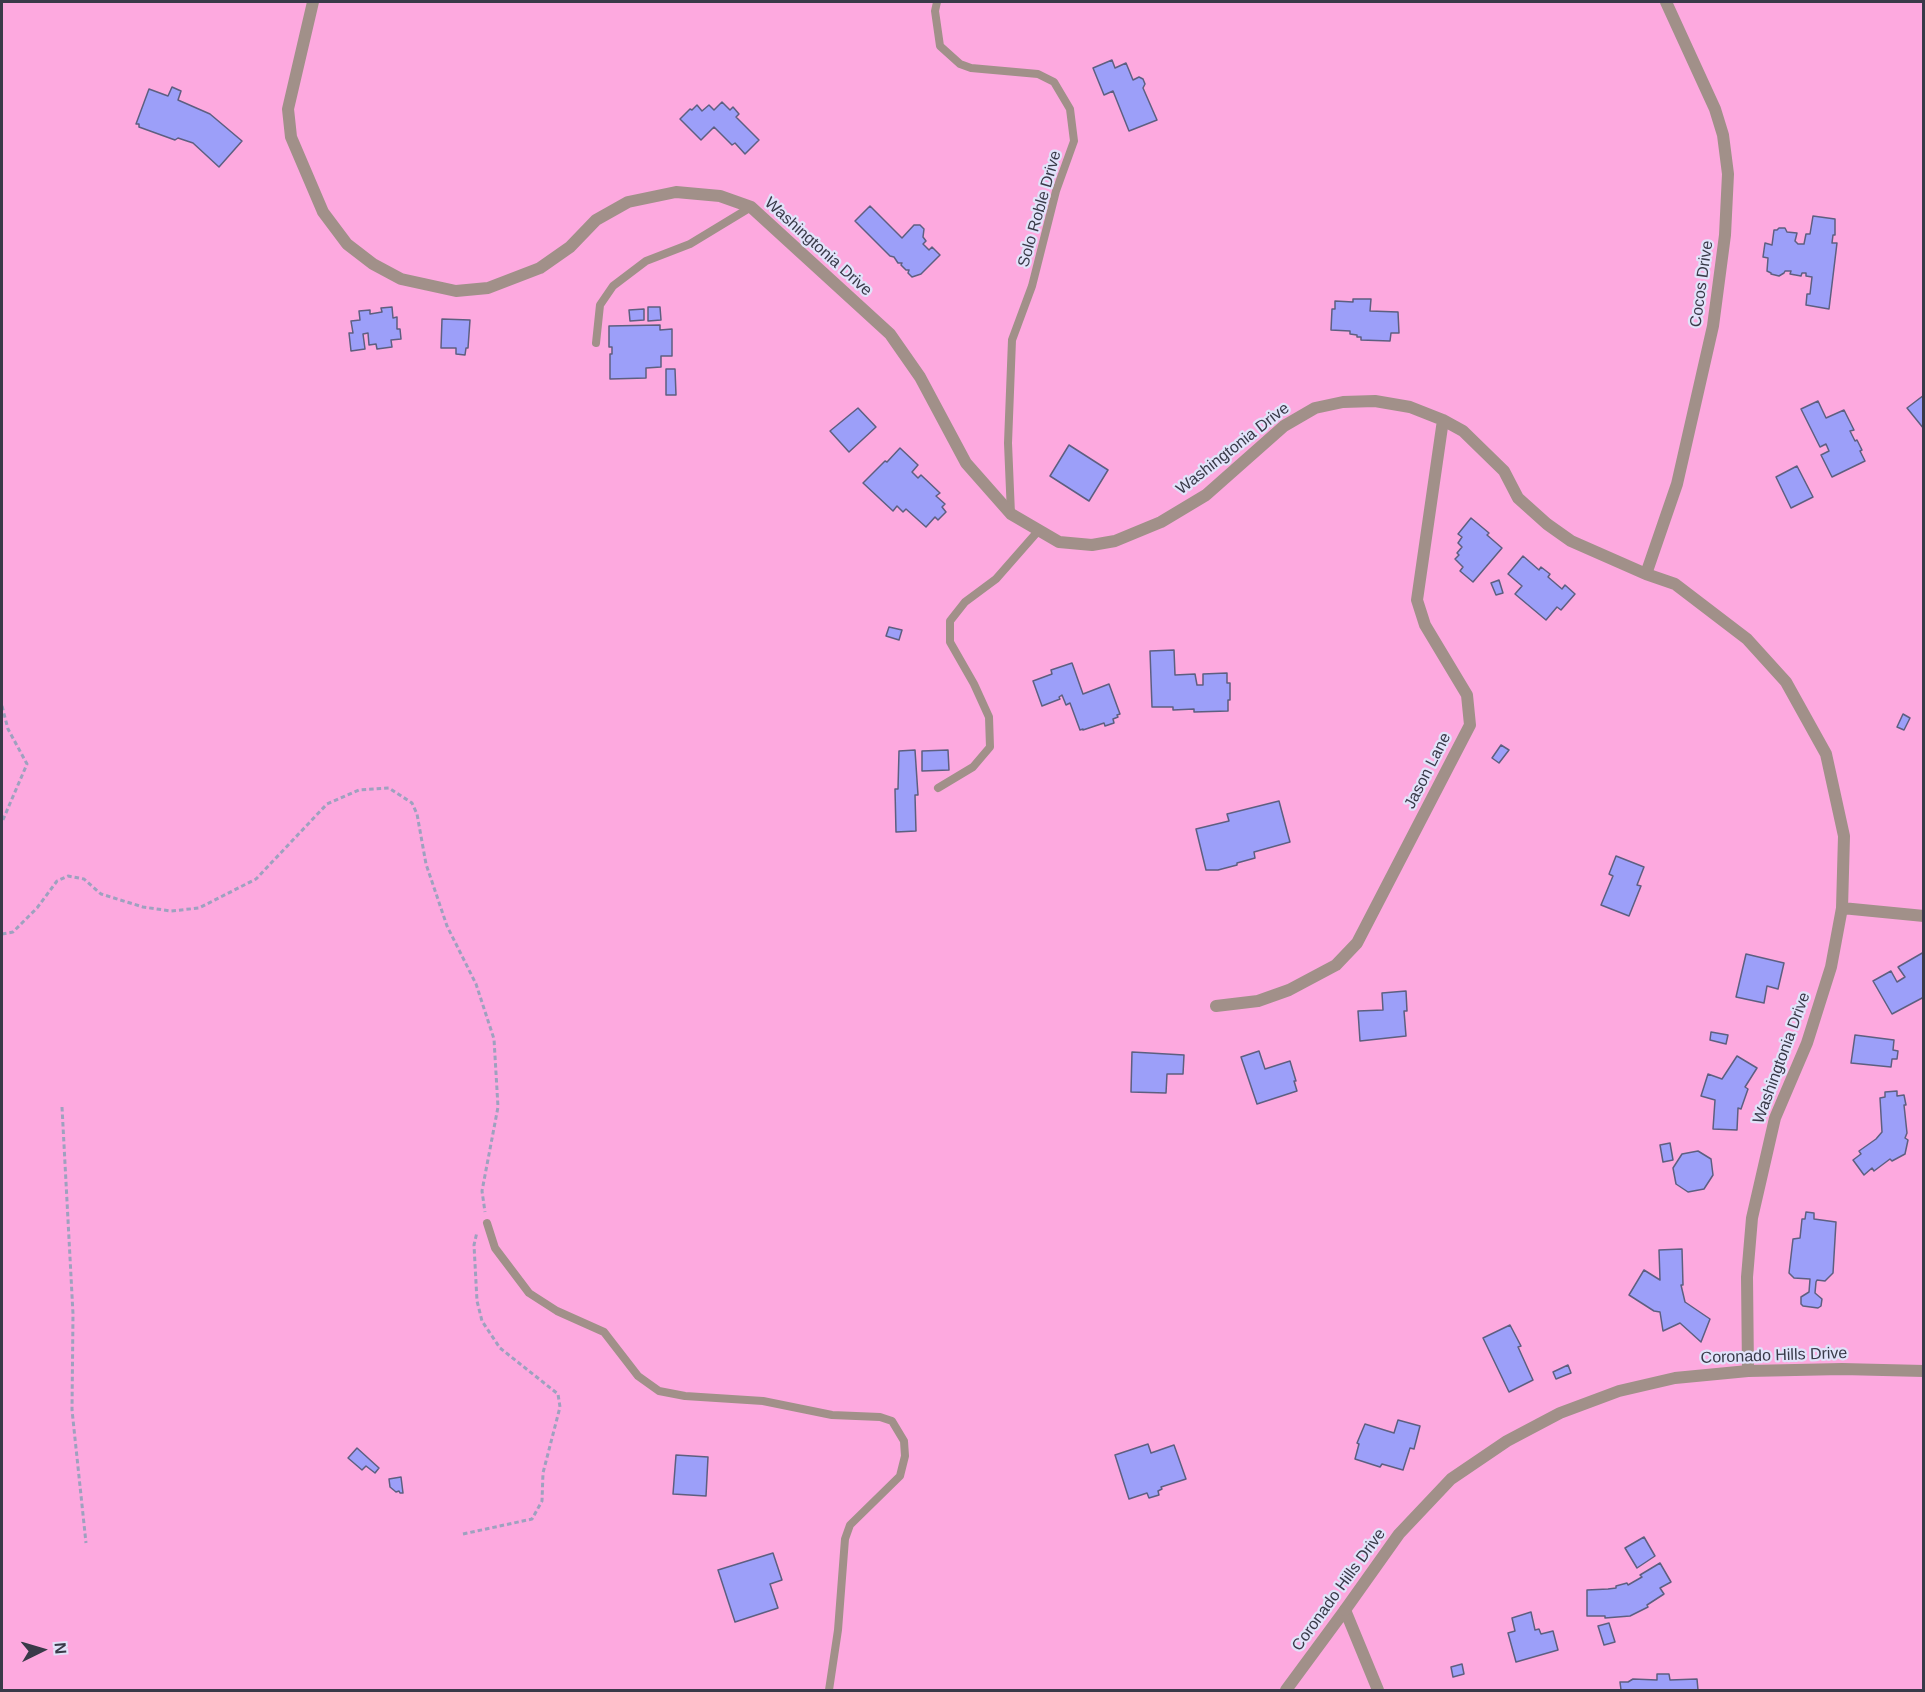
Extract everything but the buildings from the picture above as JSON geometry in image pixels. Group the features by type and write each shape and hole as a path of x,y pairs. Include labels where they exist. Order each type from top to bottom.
{"street":[{"name":"Washingtonia Drive","path":"313,2 288,109 291,137 323,212 347,244 373,264 401,279 456,291 488,288 540,268 570,247 596,220 628,202 676,192 720,196 751,207 890,334 920,377 966,463 1011,514 1059,542 1092,545 1115,541 1161,522 1206,495 1284,426 1315,408 1342,402 1375,401 1410,407 1463,431 1504,471 1518,498 1547,524 1571,541 1646,574 1675,584 1747,639 1786,682 1826,754 1844,836 1842,908 1831,967 1807,1043 1775,1118 1752,1218 1747,1277 1748,1371"},
{"name":"Cocos Drive","path":"1646,574 1677,484 1713,326 1725,234 1727,184 1723,135 1715,109 1666,2"},
{"name":"Jason Lane","path":"1216,1006 1258,1000 1289,990 1336,965 1358,943 1470,725 1467,695 1425,625 1417,600 1443,420"},
{"path":"1842,908 1923,916"},
{"name":"Coronado Hills Drive","path":"1286,1690 1399,1534 1451,1479 1507,1441 1560,1413 1619,1391 1675,1378 1748,1371 1842,1369 1923,1371"},
{"path":"1345,1610 1378,1690"}],"lane":[{"path":"928,2 935,11"},
{"name":"Solo Roble Drive","path":"937,2 935,11 940,46 960,64 971,68 1038,74 1054,82 1070,109 1074,141 1056,191 1032,286 1012,340 1008,442 1011,514"},
{"path":"596,343 600,305 613,286 646,261 690,244 751,207"},
{"path":"938,789 973,767 990,747 989,717 974,684 950,642 950,621 965,602 996,579 1039,530"},
{"path":"487,1223 495,1248 529,1293 557,1311 604,1332 638,1376 658,1391 685,1396 764,1401 832,1416 880,1417 892,1421 904,1441 905,1456 900,1476 850,1525 845,1539 838,1630 828,1690"}],"path":[{"path":"2,706 8,729 27,765 2,822"},
{"path":"2,934 12,932 37,908 57,881 68,876 84,879 101,894 143,907 171,910 199,908 256,879 327,804 359,790 389,788 412,803 417,813 426,864 447,926 476,984 494,1039 498,1107 482,1191 487,1223 477,1231 474,1245 477,1301 482,1321 500,1348 558,1394 560,1407 543,1473 542,1501 531,1519 464,1534"},
{"path":"62,1107 73,1314 72,1410 86,1543"}],"shaded area":[{"path":"2,2 1923,2 1923,1690 2,1690"}]}
